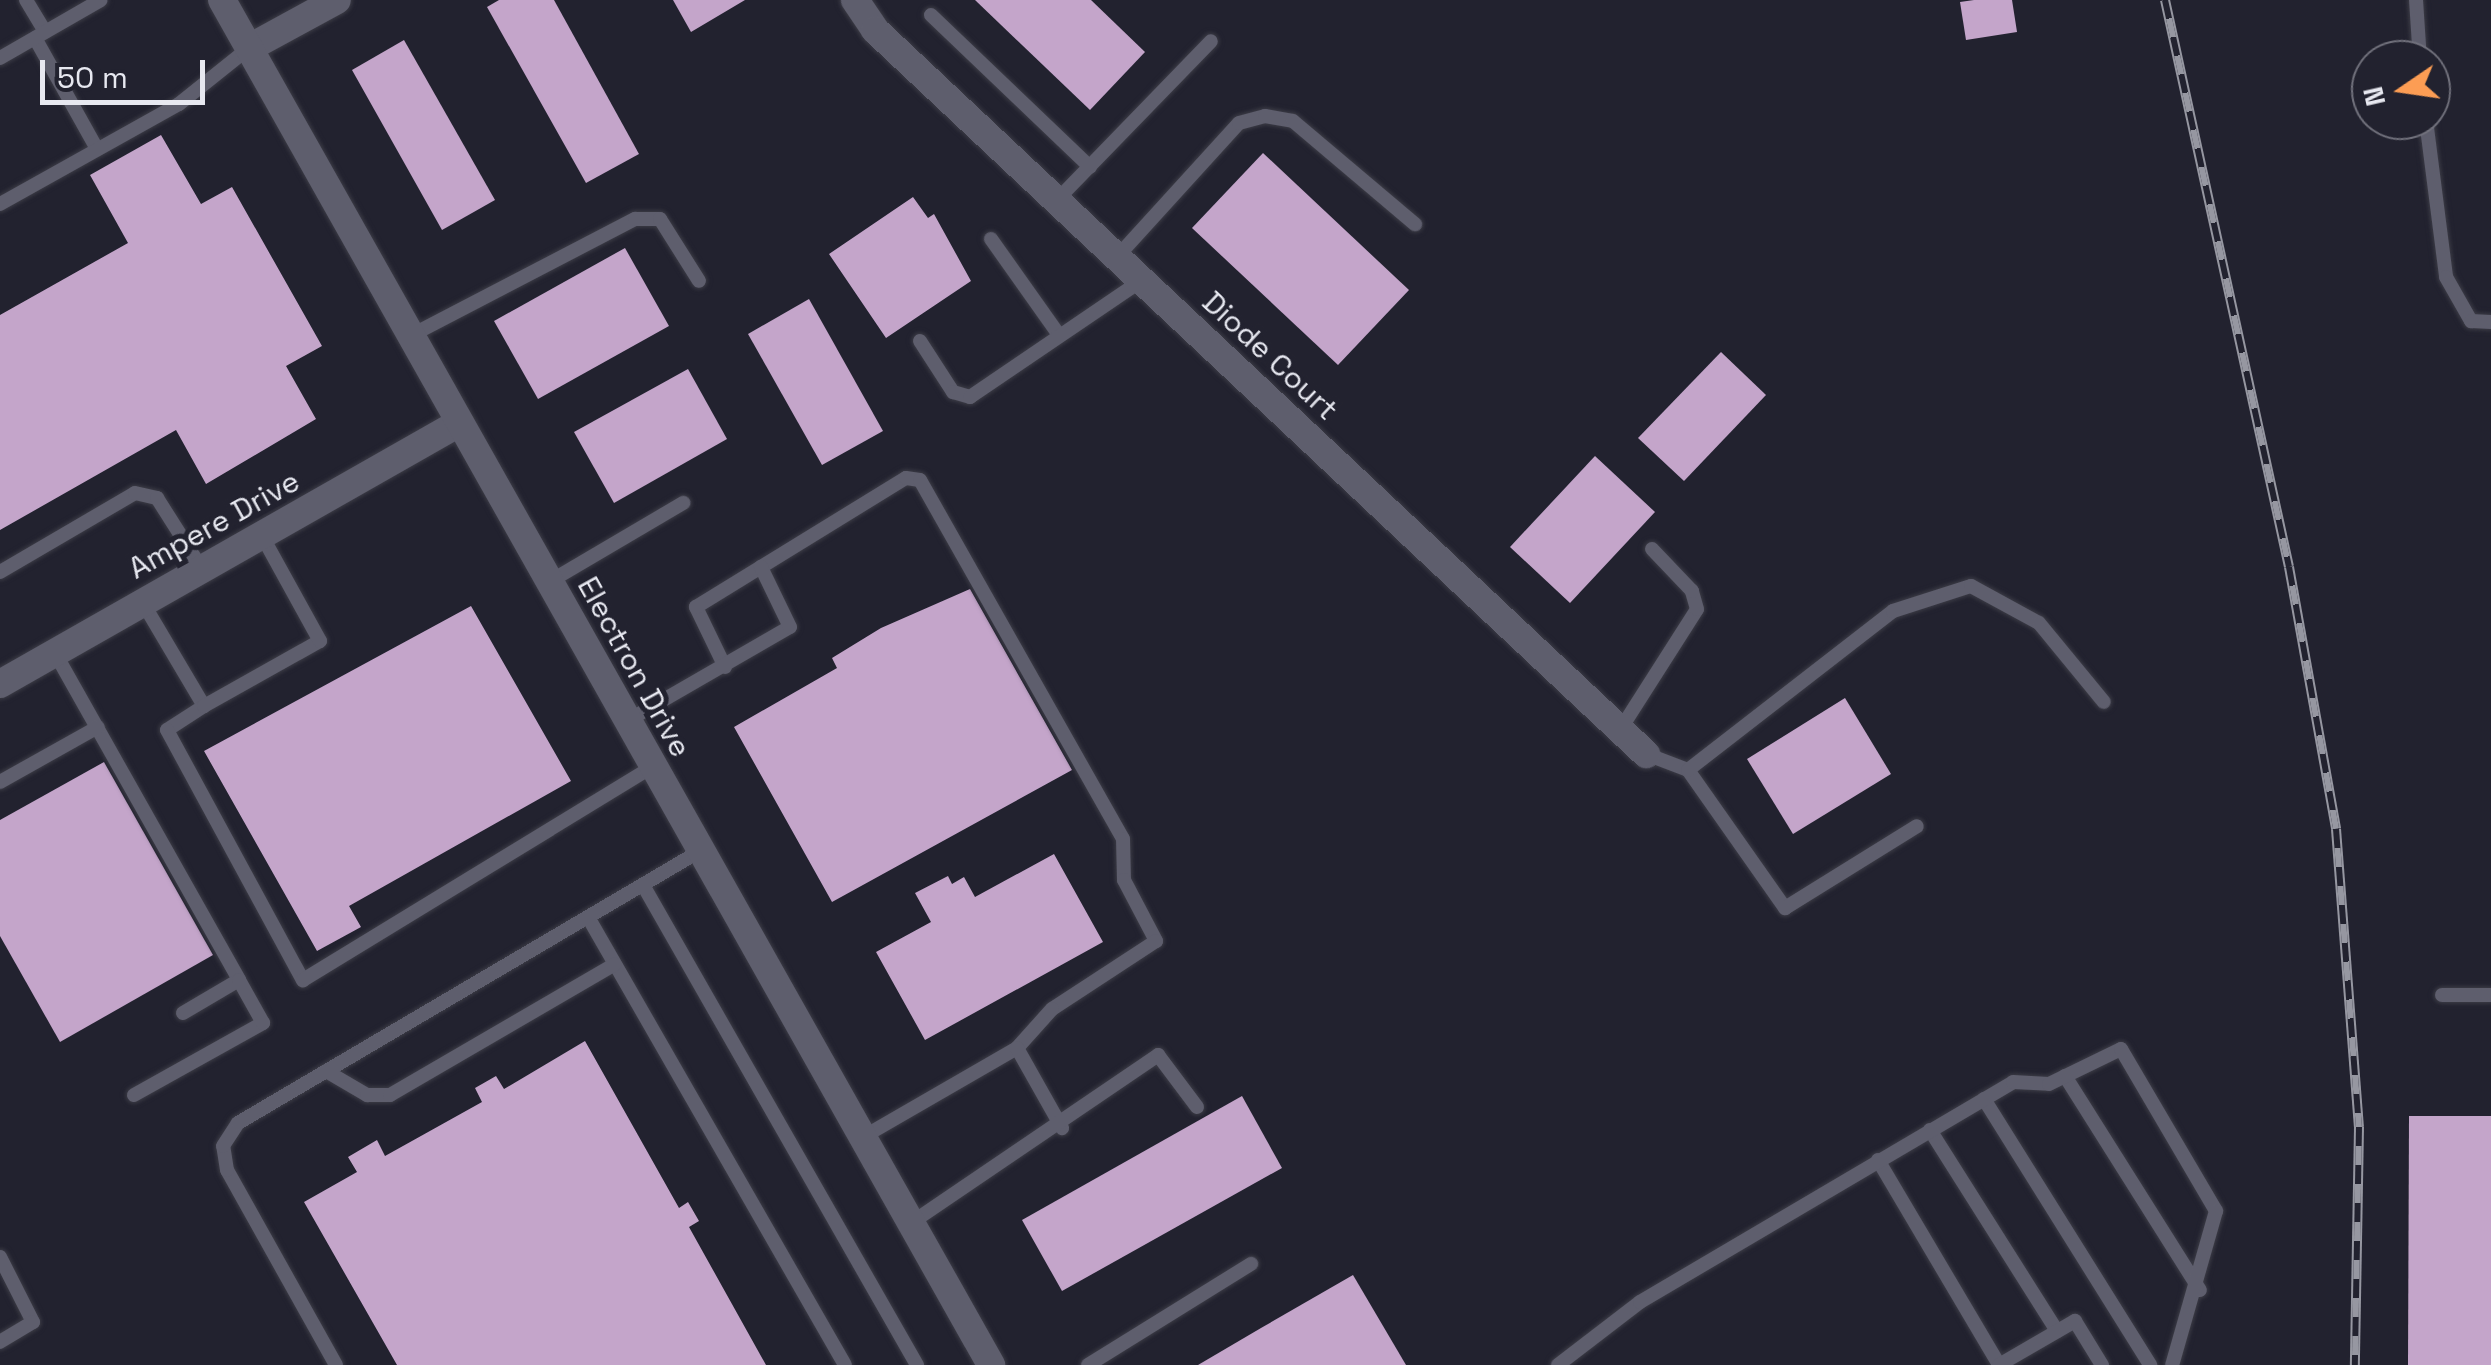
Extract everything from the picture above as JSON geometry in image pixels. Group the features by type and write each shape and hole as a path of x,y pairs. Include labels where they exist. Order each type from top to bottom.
{"street":[{"name":"Electron Drive","path":"222,0 991,1365"},
{"path":"249,48 337,0"},
{"name":"Diode Court","path":"855,0 875,30 1646,754"},
{"name":"Ampere Drive","path":"0,684 460,423"}],"lane":[{"path":"26,0 97,149"},
{"path":"0,58 102,0"},
{"path":"2416,0 2419,40"},
{"path":"931,14 1090,167"},
{"path":"1057,200 1211,41"},
{"path":"0,204 180,104 249,48"},
{"path":"1117,257 1240,123 1265,116 1293,121 1416,224"},
{"path":"2429,140 2446,277 2471,321 2491,322"},
{"path":"410,336 635,219 660,219 699,280"},
{"path":"990,239 1058,335"},
{"path":"920,340 961,398 1142,280"},
{"path":"724,666 694,610 906,478 920,480 1123,839 1124,880 1156,941 1052,1009 1017,1048 862,1137"},
{"path":"0,572 135,493 157,498 202,570"},
{"path":"549,582 683,503"},
{"path":"262,536 320,641 167,730 303,980 653,766"},
{"path":"1620,730 1697,609 1652,550"},
{"path":"627,721 790,628 761,568"},
{"path":"1688,770 1894,611 1971,586 2040,623 2104,702"},
{"path":"143,603 204,706"},
{"path":"55,653 263,1022 134,1095"},
{"path":"0,782 98,727"},
{"path":"1646,754 1688,770 1785,908 1917,826"},
{"path":"336,1365 227,1170 223,1146 238,1123 700,850"},
{"path":"643,885 917,1365"},
{"path":"588,917 845,1365"},
{"path":"326,1070 368,1095 390,1095 615,964"},
{"path":"183,1013 239,980"},
{"path":"2442,995 2491,995"},
{"path":"1017,1048 1062,1128"},
{"path":"1558,1365 1640,1302 2013,1082 2065,1076 2121,1049 2216,1212 2200,1290 2172,1365"},
{"path":"911,1223 1062,1128 1098,1088 1158,1055 1197,1107"},
{"path":"2065,1076 2200,1290"},
{"path":"1984,1099 2150,1365"},
{"path":"1930,1130 2057,1331"},
{"path":"1878,1160 1999,1365 2075,1321 2102,1365"},
{"path":"0,1257 33,1322 0,1342"},
{"path":"1088,1365 1251,1264"}],"building":[{"path":"499,0 554,0 639,154 586,183 487,7"},
{"path":"673,0 745,0 691,32"},
{"path":"975,0 1091,0 1145,52 1090,110"},
{"path":"2012,0 2017,32 1966,40 1960,2"},
{"path":"404,40 495,200 442,230 352,70"},
{"path":"161,135 201,204 232,187 322,346 286,366 316,419 206,484 176,430 0,530 0,315 128,243 90,175"},
{"path":"1263,153 1409,290 1338,365 1192,228"},
{"path":"913,197 928,218 934,214 971,281 886,338 829,254"},
{"path":"625,248 669,326 538,399 494,321"},
{"path":"809,299 883,431 822,465 748,334"},
{"path":"1721,352 1766,395 1684,481 1638,438"},
{"path":"688,369 727,439 614,503 574,432"},
{"path":"1595,456 1655,512 1570,603 1510,547"},
{"path":"970,589 1072,770 832,902 734,727 837,668 832,658 881,628"},
{"path":"471,606 571,781 349,906 361,927 317,951 204,751"},
{"path":"1845,698 1891,774 1793,834 1747,759"},
{"path":"104,762 213,955 60,1042 0,936 0,820"},
{"path":"1054,854 1103,942 925,1040 876,952 931,922 915,893 948,876 952,884 964,877 975,897"},
{"path":"585,1041 679,1208 688,1202 699,1221 689,1227 766,1365 397,1365 304,1202 357,1172 348,1157 377,1140 385,1156 482,1102 475,1088 496,1076 504,1089"},
{"path":"1242,1096 1282,1168 1062,1291 1022,1220"},
{"path":"2409,1116 2491,1116 2491,1365 2408,1365"},
{"path":"1353,1275 1406,1365 1198,1365 1261,1328"}],"railway":[{"path":"2165,0 2289,567 2336,829 2359,1127 2355,1365"}]}
